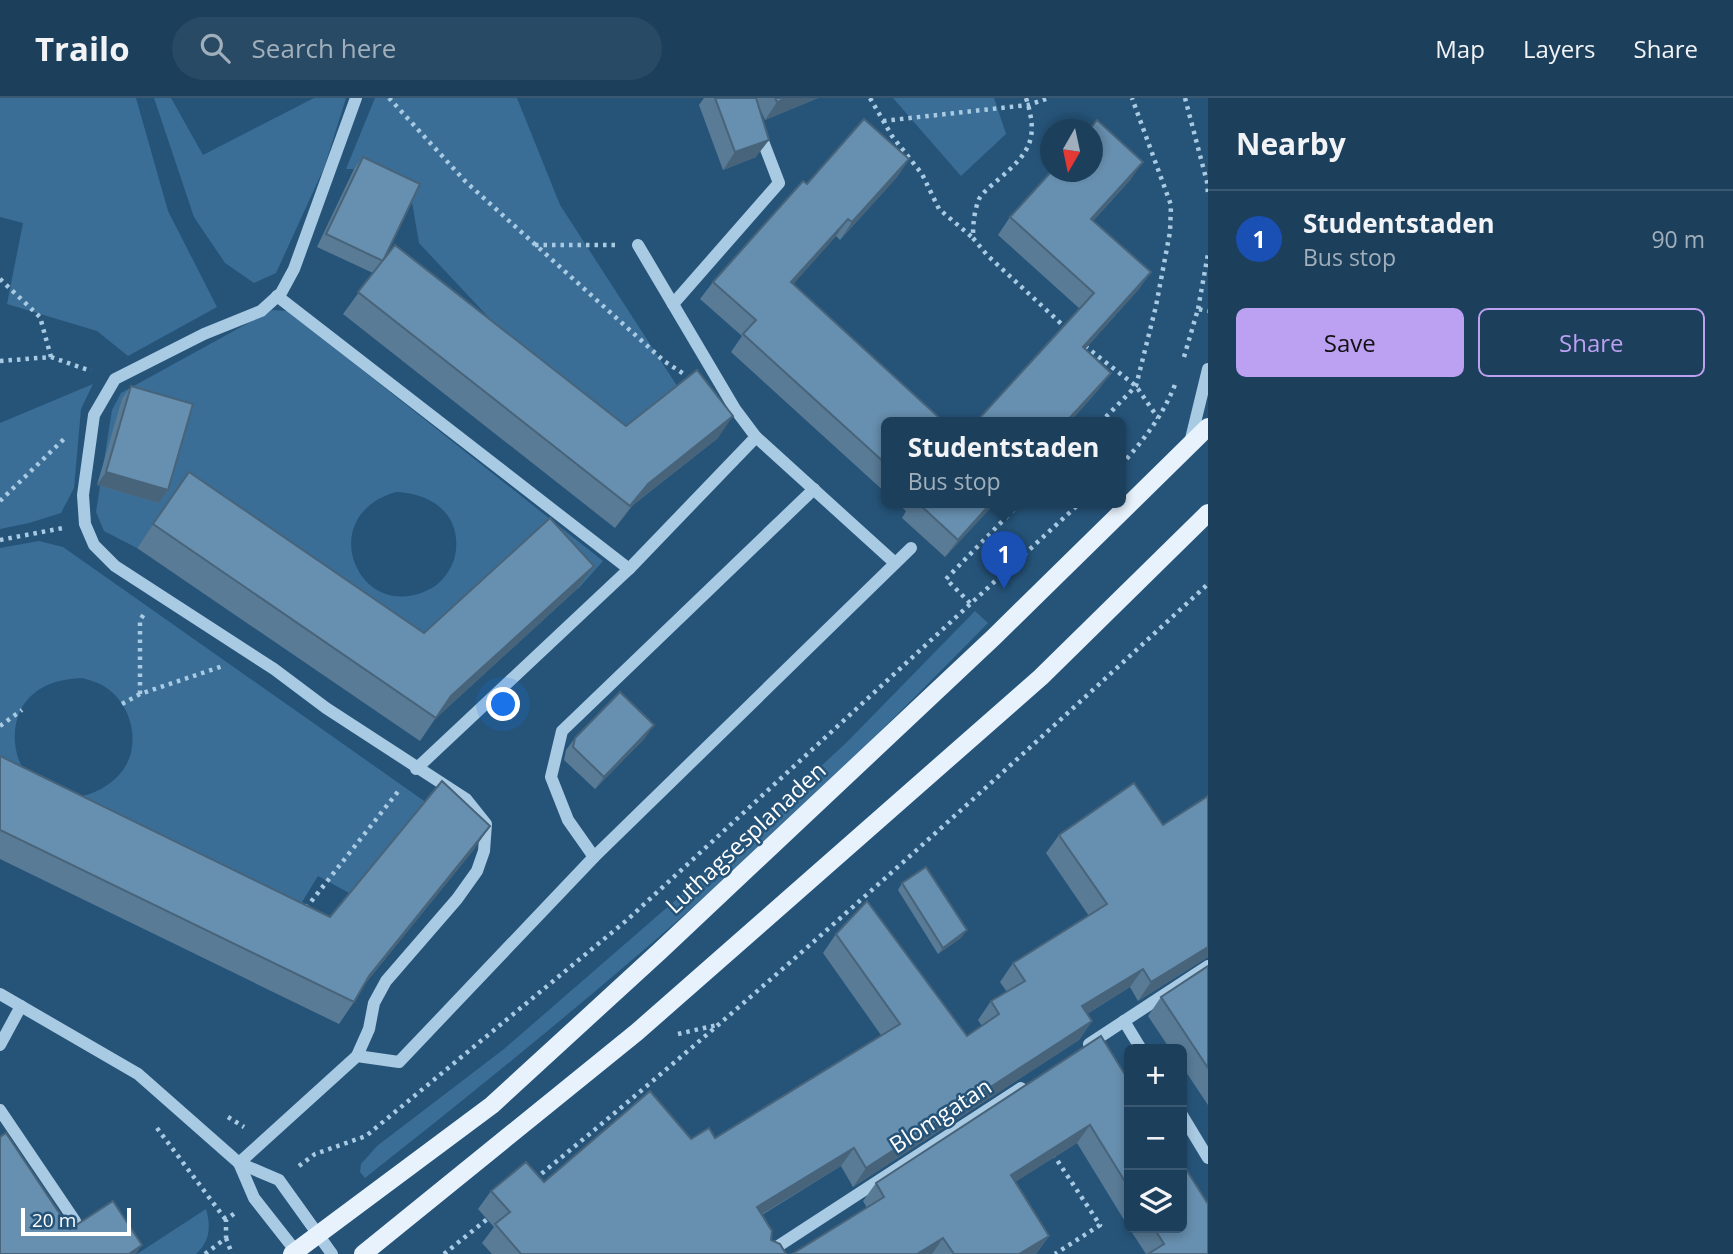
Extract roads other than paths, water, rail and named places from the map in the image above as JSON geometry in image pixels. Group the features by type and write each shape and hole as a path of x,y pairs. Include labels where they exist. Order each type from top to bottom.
{"main road":[{"name":"Luthagsesplanaden","path":"1126,506 1208,427"},
{"name":"Luthagsesplanaden","path":"295,1253 492,1105 984,647 1124,508"},
{"path":"363,1254 668,1005 1041,677 1208,513"}],"street":[{"path":"239,1163 357,1056 369,1029 374,1003 386,981 457,899 477,871 484,851 486,824 466,799 416,769 116,566 94,545 85,524 83,495 94,418 115,379 204,334 261,310 277,296 294,269 356,98"},
{"path":"673,304 779,183 756,122"},
{"path":"638,245 735,409 757,438 895,563"},
{"path":"277,296 629,569"},
{"path":"1190,443 1208,369"},
{"path":"416,769 629,569 757,438"},
{"path":"594,857 568,820 551,777 562,732 814,489"},
{"path":"357,1056 399,1062 594,857 911,548"},
{"path":"1080,1050 1208,966"},
{"path":"0,994 138,1073 239,1163 279,1180 332,1254"},
{"path":"0,1045 21,1006"},
{"path":"1124,1021 1139,1044"},
{"name":"Blomgatan","path":"766,1254 1036,1079"},
{"path":"0,1110 13,1138 75,1221"},
{"path":"1187,1123 1208,1158"},
{"path":"239,1163 254,1198 295,1253"}],"place":[{"name":"Studentstaden","path":"1004,589"}]}
